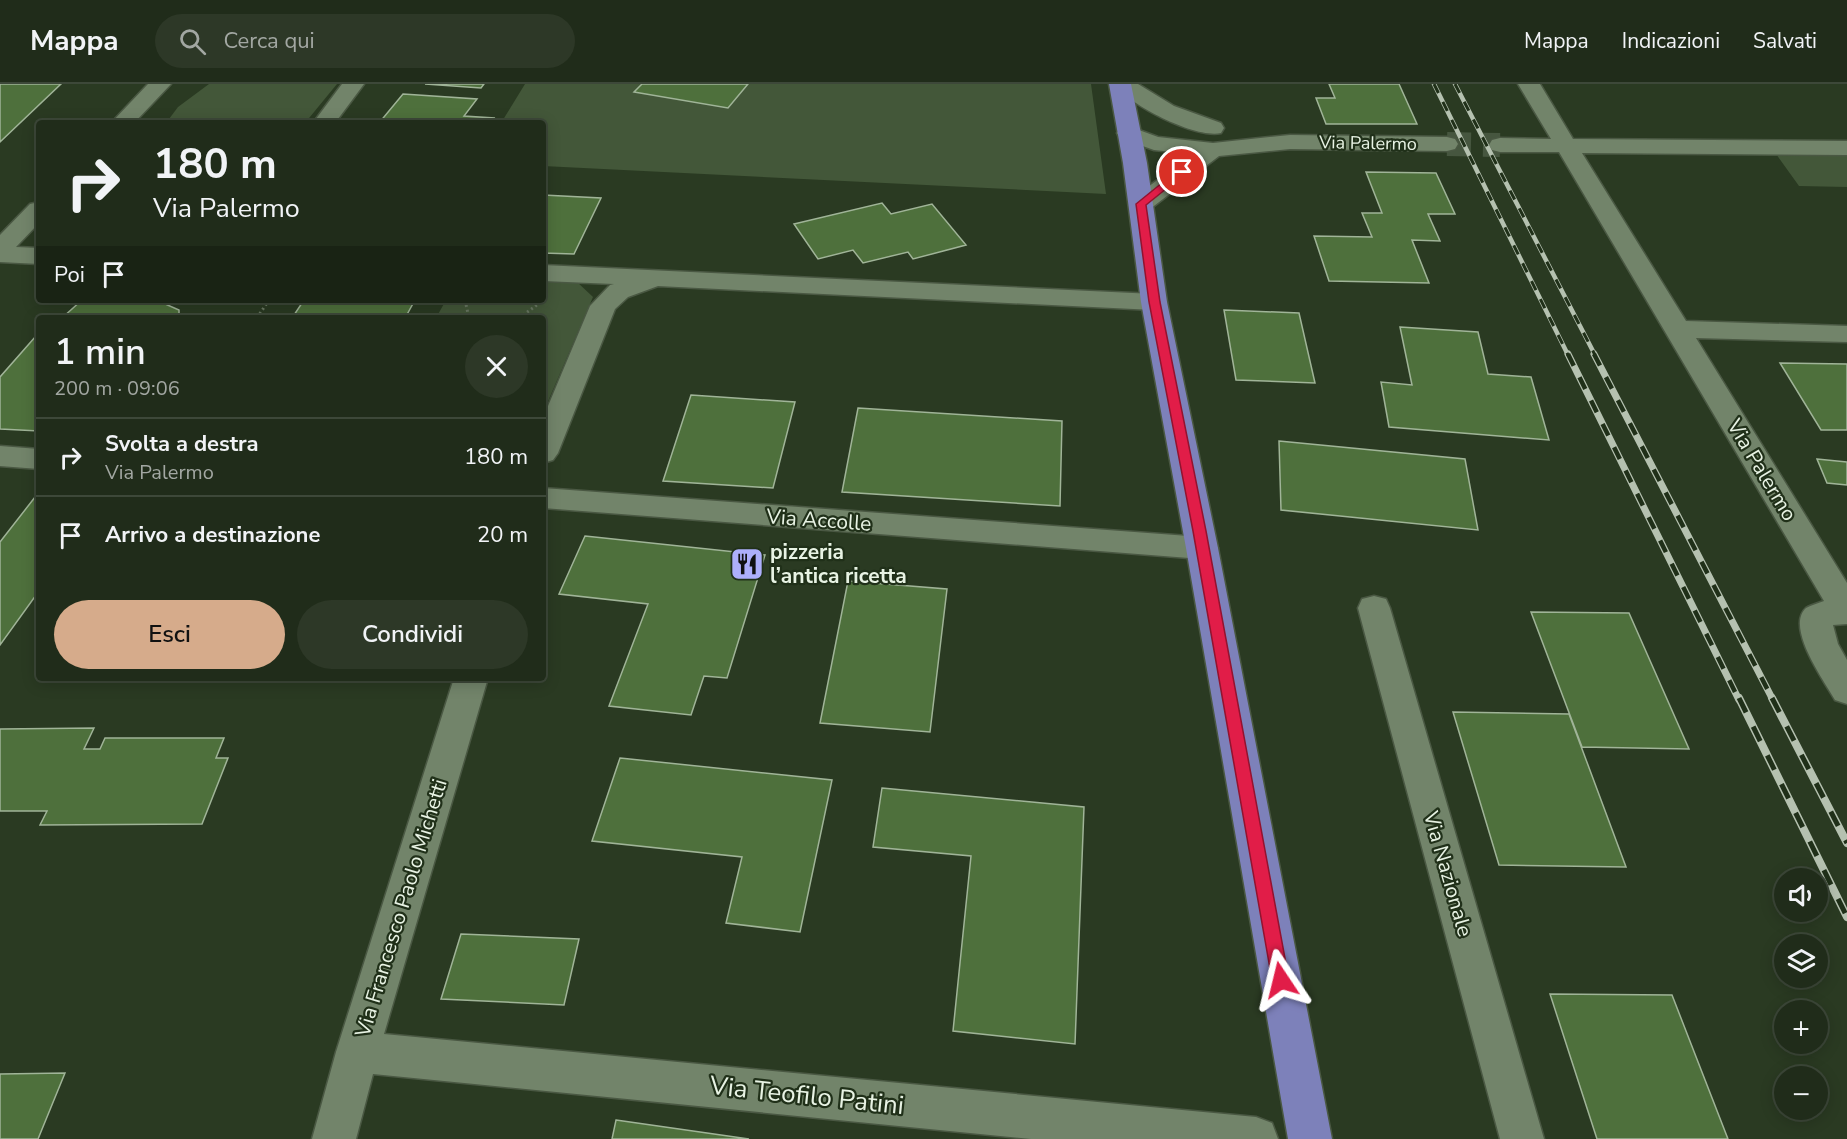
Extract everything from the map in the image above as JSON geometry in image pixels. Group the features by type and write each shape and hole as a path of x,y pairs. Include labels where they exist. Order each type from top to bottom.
{"main road":[{"path":"1120,84 1141,204 1154,302 1202,548 1310,1139"}],"street":[{"path":"125,120 160,84"},
{"path":"326,120 353,84"},
{"name":"Via Palermo","path":"1125,84 1139,98 1213,139"},
{"name":"Via Palermo","path":"1529,84 1847,611"},
{"path":"1713,128 1728,147"},
{"name":"Via Palermo","path":"1128,133 1155,143 1213,139 1447,144"},
{"path":"1141,204 1213,139"},
{"path":"1500,145 1847,148"},
{"path":"0,249 36,212"},
{"path":"0,254 36,256"},
{"path":"546,273 1154,302"},
{"path":"546,446 603,306 612,296 628,286 650,281 671,280"},
{"path":"1676,329 1847,334"},
{"path":"0,456 36,459"},
{"name":"Via Accolle","path":"546,498 1202,548"},
{"name":"Via Nazionale","path":"1374,608 1522,1139"},
{"path":"1847,611 1823,615 1818,618 1816,628 1819,639 1847,690"},
{"name":"Via Francesco Paolo Michetti","path":"334,1139 357,1052 470,681"},
{"name":"Via Teofilo Patini","path":"357,1052 1256,1139"}],"green space":[{"path":"209,84 337,84 307,120 168,120 178,107"},
{"path":"525,84 1091,84 1106,194 546,166 546,120 503,120"},
{"path":"1776,154 1847,156 1847,187 1799,186"},
{"path":"546,278 576,281 593,297 546,406 546,315 438,315 444,303 546,303"}],"building":[{"path":"0,84 61,84 0,142"},
{"path":"425,84 484,84 481,88"},
{"path":"642,84 748,84 728,108 634,92"},
{"path":"1329,84 1399,84 1417,124 1326,124 1316,98 1335,98"},
{"path":"403,94 477,99 464,116 494,118 493,120 381,120"},
{"path":"1366,172 1436,173 1455,214 1428,214 1440,241 1412,240 1429,283 1329,281 1314,236 1372,237 1362,213 1382,213"},
{"path":"546,195 601,198 574,254 546,253"},
{"path":"882,203 891,214 932,204 966,245 913,259 908,252 863,263 853,250 818,259 794,224"},
{"path":"79,303 163,303 179,310 179,315 65,315"},
{"path":"302,303 413,303 407,315 294,315"},
{"path":"1224,310 1299,313 1315,383 1236,380"},
{"path":"1400,327 1478,332 1488,374 1531,377 1549,440 1389,427 1381,382 1412,385"},
{"path":"36,336 36,431 0,429 0,377"},
{"path":"1780,363 1847,364 1847,430 1821,430"},
{"path":"691,395 795,402 773,488 663,481"},
{"path":"858,408 1062,421 1060,506 842,492"},
{"path":"1279,441 1465,459 1478,530 1281,510"},
{"path":"1817,459 1847,462 1847,485 1827,483"},
{"path":"36,496 36,595 0,645 0,542"},
{"path":"585,536 765,555 727,678 704,676 691,715 609,706 648,604 559,594"},
{"path":"848,581 947,589 930,732 820,723"},
{"path":"1531,612 1629,613 1689,749 1582,747"},
{"path":"1453,712 1569,714 1626,867 1499,865"},
{"path":"94,728 84,749 100,749 105,738 224,738 216,758 228,758 202,824 40,825 47,811 0,811 0,729"},
{"path":"620,758 832,780 800,932 726,923 742,857 592,841"},
{"path":"882,788 1084,807 1075,1044 953,1031 971,856 873,847"},
{"path":"461,934 579,939 564,1005 441,999"},
{"path":"1550,994 1672,995 1728,1139 1597,1139"},
{"path":"65,1073 38,1139 0,1139 0,1074"},
{"path":"616,1120 749,1139 612,1139"}],"tunnel":[{"path":"1447,144 1500,145"}],"railway":[{"path":"1434,84 1568,355"},
{"path":"1455,84 1595,355"},
{"path":"1568,354 1739,700"},
{"path":"1594,354 1773,700"},
{"path":"1739,698 1847,917"},
{"path":"1772,698 1847,843"}],"place":[{"name":"pizzeria l’antica ricetta","path":"747,564"}],"route":[{"path":"1182,172 1141,204 1154,302 1199,531 1281,980"}]}
